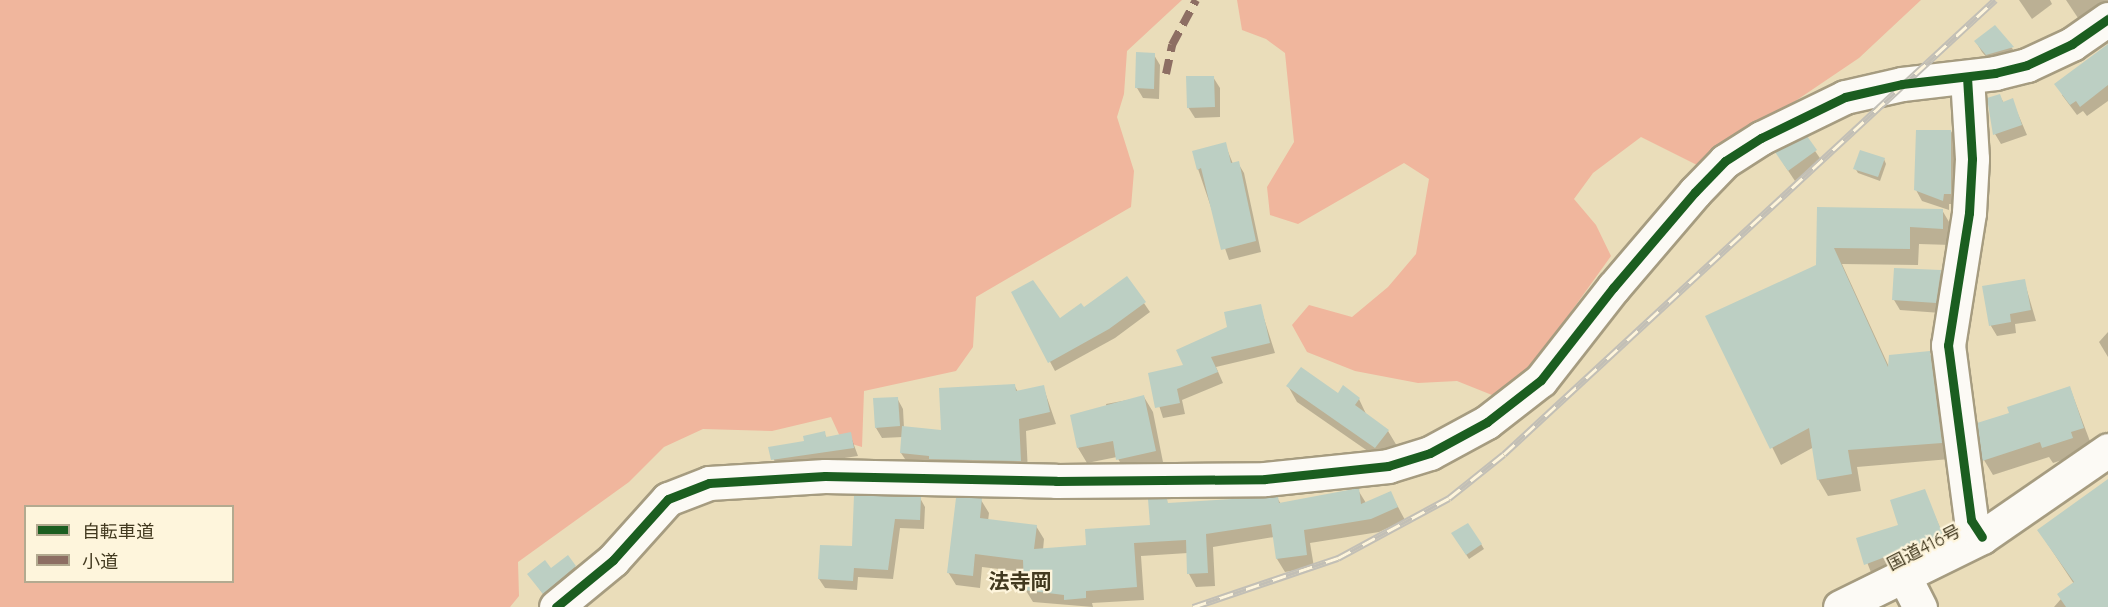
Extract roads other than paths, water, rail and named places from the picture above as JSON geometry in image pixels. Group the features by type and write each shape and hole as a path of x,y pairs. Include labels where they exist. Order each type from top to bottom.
{"main road":[{"path":"556,607 613,560 668,499 709,483 825,476 1056,481 1265,479 1377,468 1430,453 1487,422 1541,380 1612,288 1725,161 1761,138 1845,97 2027,64 2072,44 2108,19"},
{"path":"1967,76 1972,159 1969,213 1948,345 1971,520 1982,537"},
{"name":"国道416号","path":"1840,607 1905,578 1982,537 2108,450"},
{"path":"1905,578 1920,607"}],"railway":[{"path":"1193,607 1338,558 1449,498 1504,454 1995,0"}],"district":[{"name":"法寺岡","path":"1020,581"}]}
